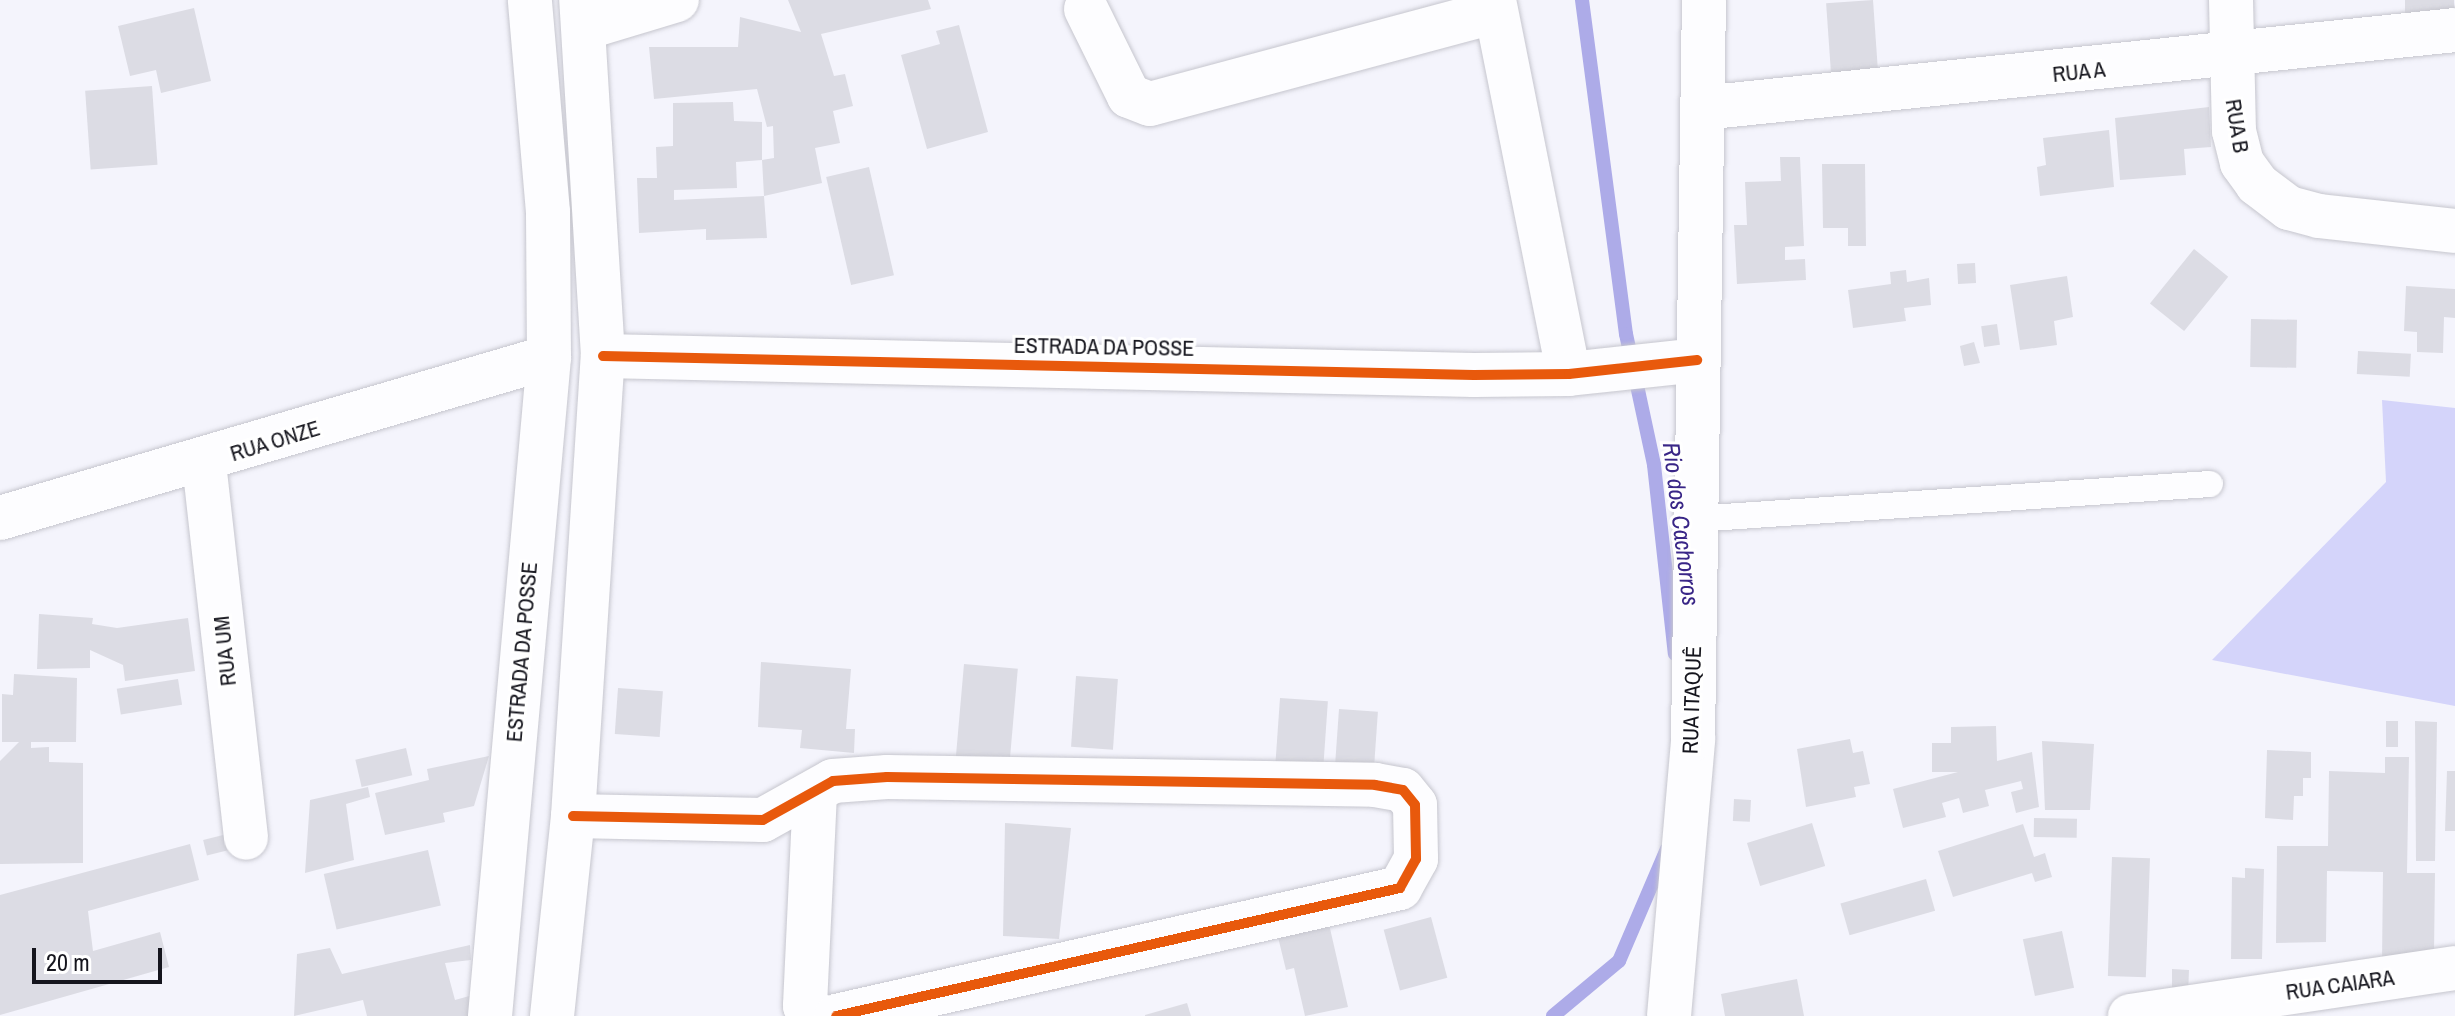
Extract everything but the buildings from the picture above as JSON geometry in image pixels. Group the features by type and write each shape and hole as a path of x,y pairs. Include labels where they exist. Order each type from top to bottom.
{"street":[{"name":"ESTRADA DA POSSE","path":"490,1016 549,357 548,212 530,0"},
{"path":"552,1016 573,816 603,356 583,14 677,0"},
{"name":"RUA ITAQUÊ","path":"1669,1016 1693,739 1704,0"},
{"name":"RUA B","path":"2231,0 2229,57 2242,163 2272,198 2319,216 2455,231"},
{"path":"1086,9 1129,96 1150,104 1495,6 1605,371"},
{"name":"RUA A","path":"1702,108 2229,57 2455,30"},
{"name":"ESTRADA DA POSSE","path":"603,356 1605,371 1697,360"},
{"name":"RUA ONZE","path":"0,518 204,463 549,357"},
{"name":"RUA UM","path":"204,463 246,838"},
{"path":"573,816 763,820 833,781 887,777 1392,786 1415,805 1416,859 1400,888 836,1016"},
{"path":"815,793 805,1006 819,1016"},
{"name":"RUA CAIARA","path":"2130,1016 2455,968"}],"lane":[{"path":"1695,519 2210,484"}],"shaded area":[{"path":"2382,400 2455,408 2455,706 2212,660 2386,482"}],"waterway":[{"name":"Rio dos Cachorros","path":"1582,0 1626,334 1654,465 1675,654"},
{"name":"Rio dos Cachorros","path":"1553,1016 1619,961 1667,849"}],"cycle path":[{"path":"603,356 1474,375 1569,374 1697,360"},
{"path":"573,816 763,820 833,781 887,777 1375,785 1403,790 1415,805 1416,859 1400,888 836,1016"}]}
